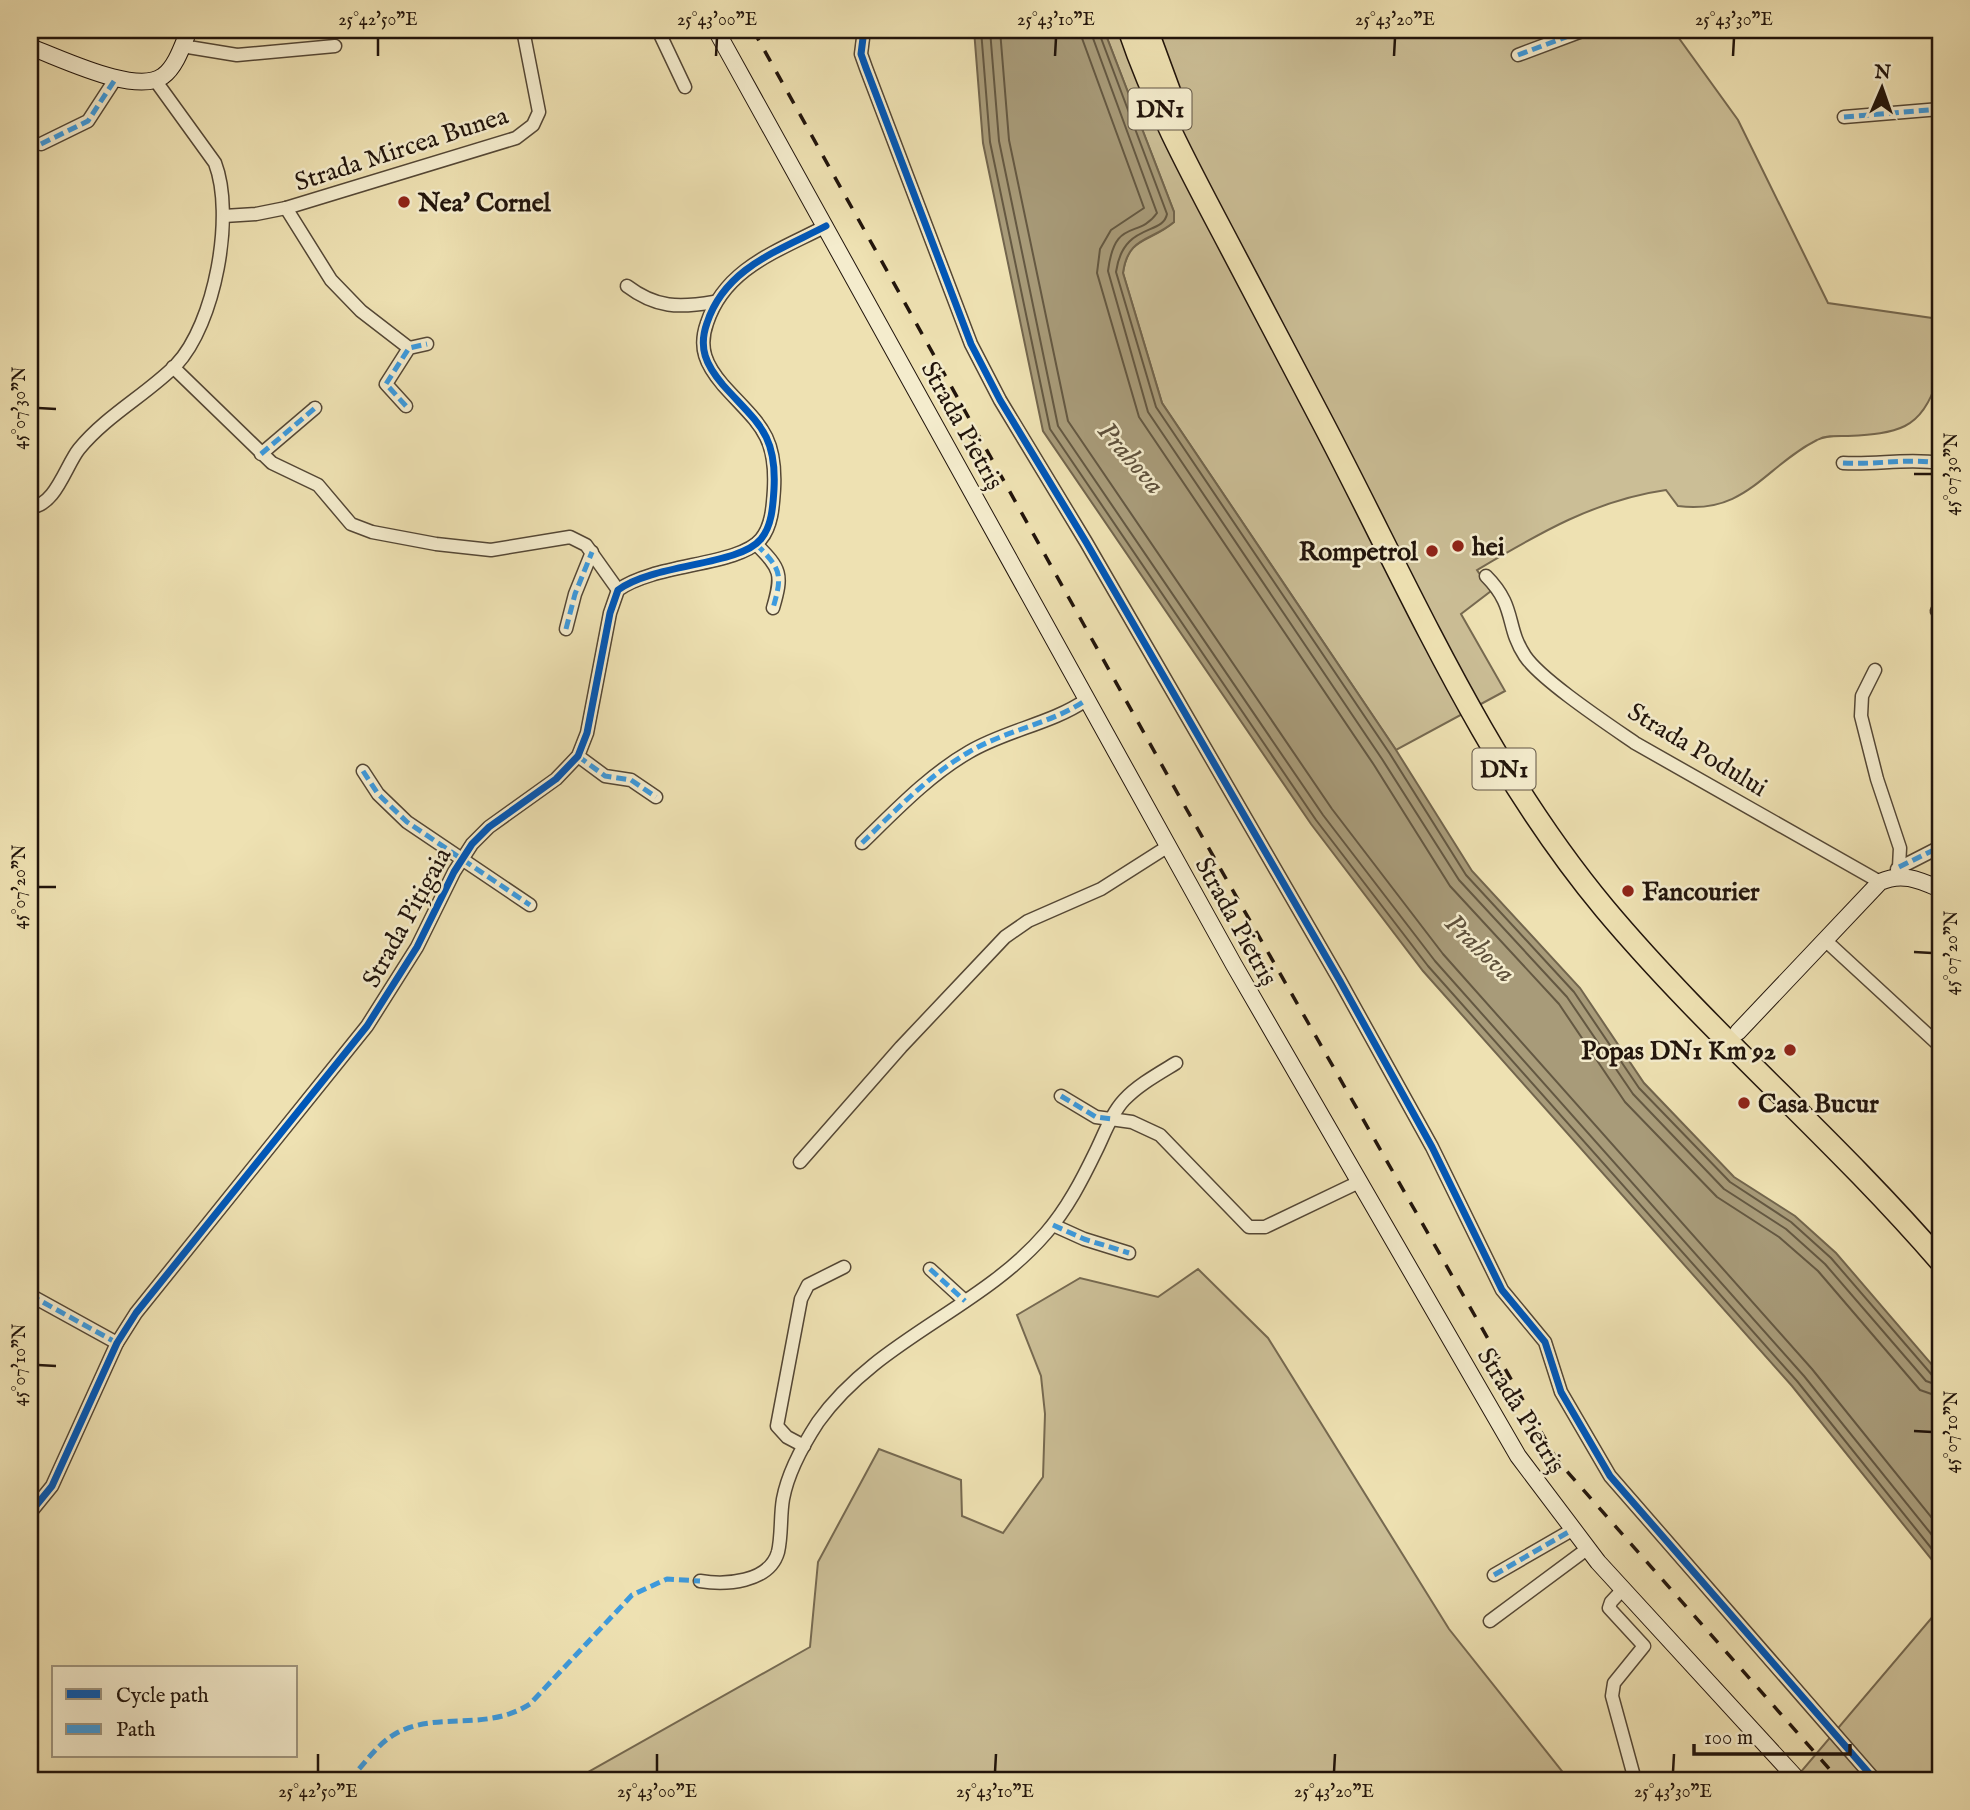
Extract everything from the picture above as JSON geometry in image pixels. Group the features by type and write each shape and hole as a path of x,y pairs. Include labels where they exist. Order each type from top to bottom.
{"highway":[{"name":"DN1","path":"1129,30 1144,72 1182,156 1335,446 1439,655 1522,798 1576,872 1631,939 1859,1171 1940,1261"},
{"name":"DN1","path":"1147,30 1189,141 1485,716 1543,806 1611,899 1872,1167 1940,1243"}],"main road":[{"path":"30,47 135,83 155,80 168,71 189,30"},
{"name":"Strada Pietriș","path":"716,30 1167,847 1357,1183 1518,1456 1587,1549 1798,1780"},
{"path":"1738,1032 1889,875"},
{"name":"Strada Podului","path":"1889,875 1912,877 1940,889"}],"street":[{"name":"Strada Mircea Bunea","path":"224,216 256,214 286,208 502,143 526,132 539,112 523,30"},
{"path":"658,30 685,87"},
{"path":"864,30 861,54 971,344 1000,400 1086,542 1340,981 1432,1147 1502,1290 1545,1342 1561,1392 1610,1476 1875,1780"},
{"path":"1518,55 1585,30"},
{"path":"182,46 237,55 335,46"},
{"path":"41,145 88,121 116,78"},
{"path":"30,507 45,501 78,451 93,434 186,353 202,321 211,294 224,216 223,191 215,163 155,80"},
{"path":"1844,117 1940,109"},
{"path":"286,208 331,280 361,311 409,348"},
{"path":"173,367 261,454 272,463 318,485 342,517 361,528 436,544 491,550 570,537 579,539 592,552 618,590 640,576 733,554 756,544 768,527 772,511 774,456 765,430 723,384 706,359 702,335 714,302 731,280 747,268 825,226"},
{"path":"627,286 646,301 676,306 714,302"},
{"path":"406,406 386,384 409,348 427,344"},
{"path":"261,454 315,408"},
{"path":"1843,463 1880,464 1907,460 1940,463"},
{"path":"756,544 779,569 779,583 773,608"},
{"path":"566,629 575,594 592,552"},
{"name":"Strada Podului","path":"1486,576 1506,600 1519,645 1530,663 1602,720 1635,743 1889,875"},
{"name":"Strada Pițigaia","path":"30,1513 52,1486 117,1343 151,1292 367,1026 417,947 463,857 489,827 556,779 578,756 587,733 610,613 618,590"},
{"path":"1875,670 1861,696 1861,716 1877,779 1900,848 1889,875"},
{"path":"862,843 934,777 969,752 1010,733 1061,715 1086,701"},
{"path":"578,756 605,776 631,780 656,797"},
{"path":"363,771 378,794 407,822 463,857 471,867 530,905"},
{"path":"800,1162 901,1046 1005,937 1028,921 1101,889 1167,847"},
{"path":"1889,875 1940,847"},
{"path":"1825,940 1940,1046"},
{"path":"700,1581 727,1583 741,1580 771,1565 778,1551 786,1488 804,1446 831,1405 851,1383 901,1343 965,1301 1030,1251 1053,1225 1084,1176 1112,1119 1134,1091 1176,1063"},
{"path":"1061,1096 1096,1118 1132,1122 1166,1139 1249,1227 1265,1227 1357,1183"},
{"path":"1053,1225 1083,1239 1129,1252"},
{"path":"804,1446 787,1437 777,1426 801,1299 808,1285 844,1267"},
{"path":"930,1269 965,1301"},
{"path":"30,1295 117,1343"},
{"path":"1494,1575 1572,1530"},
{"path":"1490,1621 1587,1549"},
{"path":"1623,1589 1609,1608 1644,1646 1614,1683 1612,1696 1635,1780"}],"shaded area":[{"path":"1104,30 1673,30 1738,120 1828,303 1932,318 1940,340 1941,356 1931,397 1924,410 1905,426 1880,433 1821,438 1799,451 1754,486 1721,503 1701,507 1678,506 1666,490 1640,495 1568,520 1477,570 1491,591 1461,614 1505,691 1396,750 1162,403 1123,273 1130,252 1135,246 1174,222 1174,212"},
{"path":"1198,1269 1268,1338 1449,1629 1569,1780 574,1780 810,1647 818,1562 879,1449 961,1480 962,1516 1003,1533 1043,1477 1045,1414 1041,1376 1017,1315 1080,1278 1158,1297"},
{"path":"1940,1608 1940,1780 1794,1780"}],"water":[{"name":"Prahova","path":"974,30 1104,30 1174,212 1174,222 1135,246 1126,261 1123,273 1162,403 1396,750 1472,871 1580,988 1644,1083 1734,1177 1795,1216 1836,1253 1940,1374 1940,1570 1792,1386 1423,971 1311,824 1043,431 983,143"}],"railway":[{"path":"753,30 1183,803 1557,1460 1839,1780"}],"marked path":[{"path":"1518,55 1585,30"},
{"path":"41,144 88,121 116,78"},
{"path":"1844,117 1940,109"},
{"path":"406,406 386,384 409,348 427,344"},
{"path":"261,454 315,408"},
{"path":"1843,463 1940,463"},
{"path":"756,544 771,560 778,573 773,608"},
{"path":"566,629 575,594 592,552"},
{"path":"862,843 913,794 954,761 983,744 1058,715 1086,700"},
{"path":"578,756 605,776 631,780 656,797"},
{"path":"363,771 378,794 407,822 530,905"},
{"path":"1899,867 1940,847"},
{"path":"1061,1096 1096,1117 1112,1119"},
{"path":"1053,1225 1084,1239 1129,1253"},
{"path":"930,1269 965,1301"},
{"path":"30,1295 117,1343"},
{"path":"1494,1575 1572,1530"},
{"path":"349,1780 382,1744 411,1727 427,1723 495,1718 530,1704 632,1595 667,1579 700,1581"}],"cycle path":[{"path":"864,30 861,54 971,344 1000,400 1086,542 1340,981 1432,1147 1502,1290 1545,1342 1561,1392 1610,1476 1875,1780"},
{"path":"30,1513 52,1486 117,1343 136,1313 367,1026 417,947 454,872 472,844 489,827 556,779 578,756 587,733 610,613 618,590 653,574 735,555 750,548 765,534 773,502 772,454 755,420 723,385 708,363 704,332 715,304 726,288 740,275 772,253 826,226"}],"place":[{"name":"Nea' Cornel","path":"404,202"},
{"name":"hei","path":"1458,546"},
{"name":"Rompetrol","path":"1432,551"},
{"name":"Fancourier","path":"1628,891"},
{"name":"Popas DN1 Km 92","path":"1790,1050"},
{"name":"Casa Bucur","path":"1744,1103"}]}
